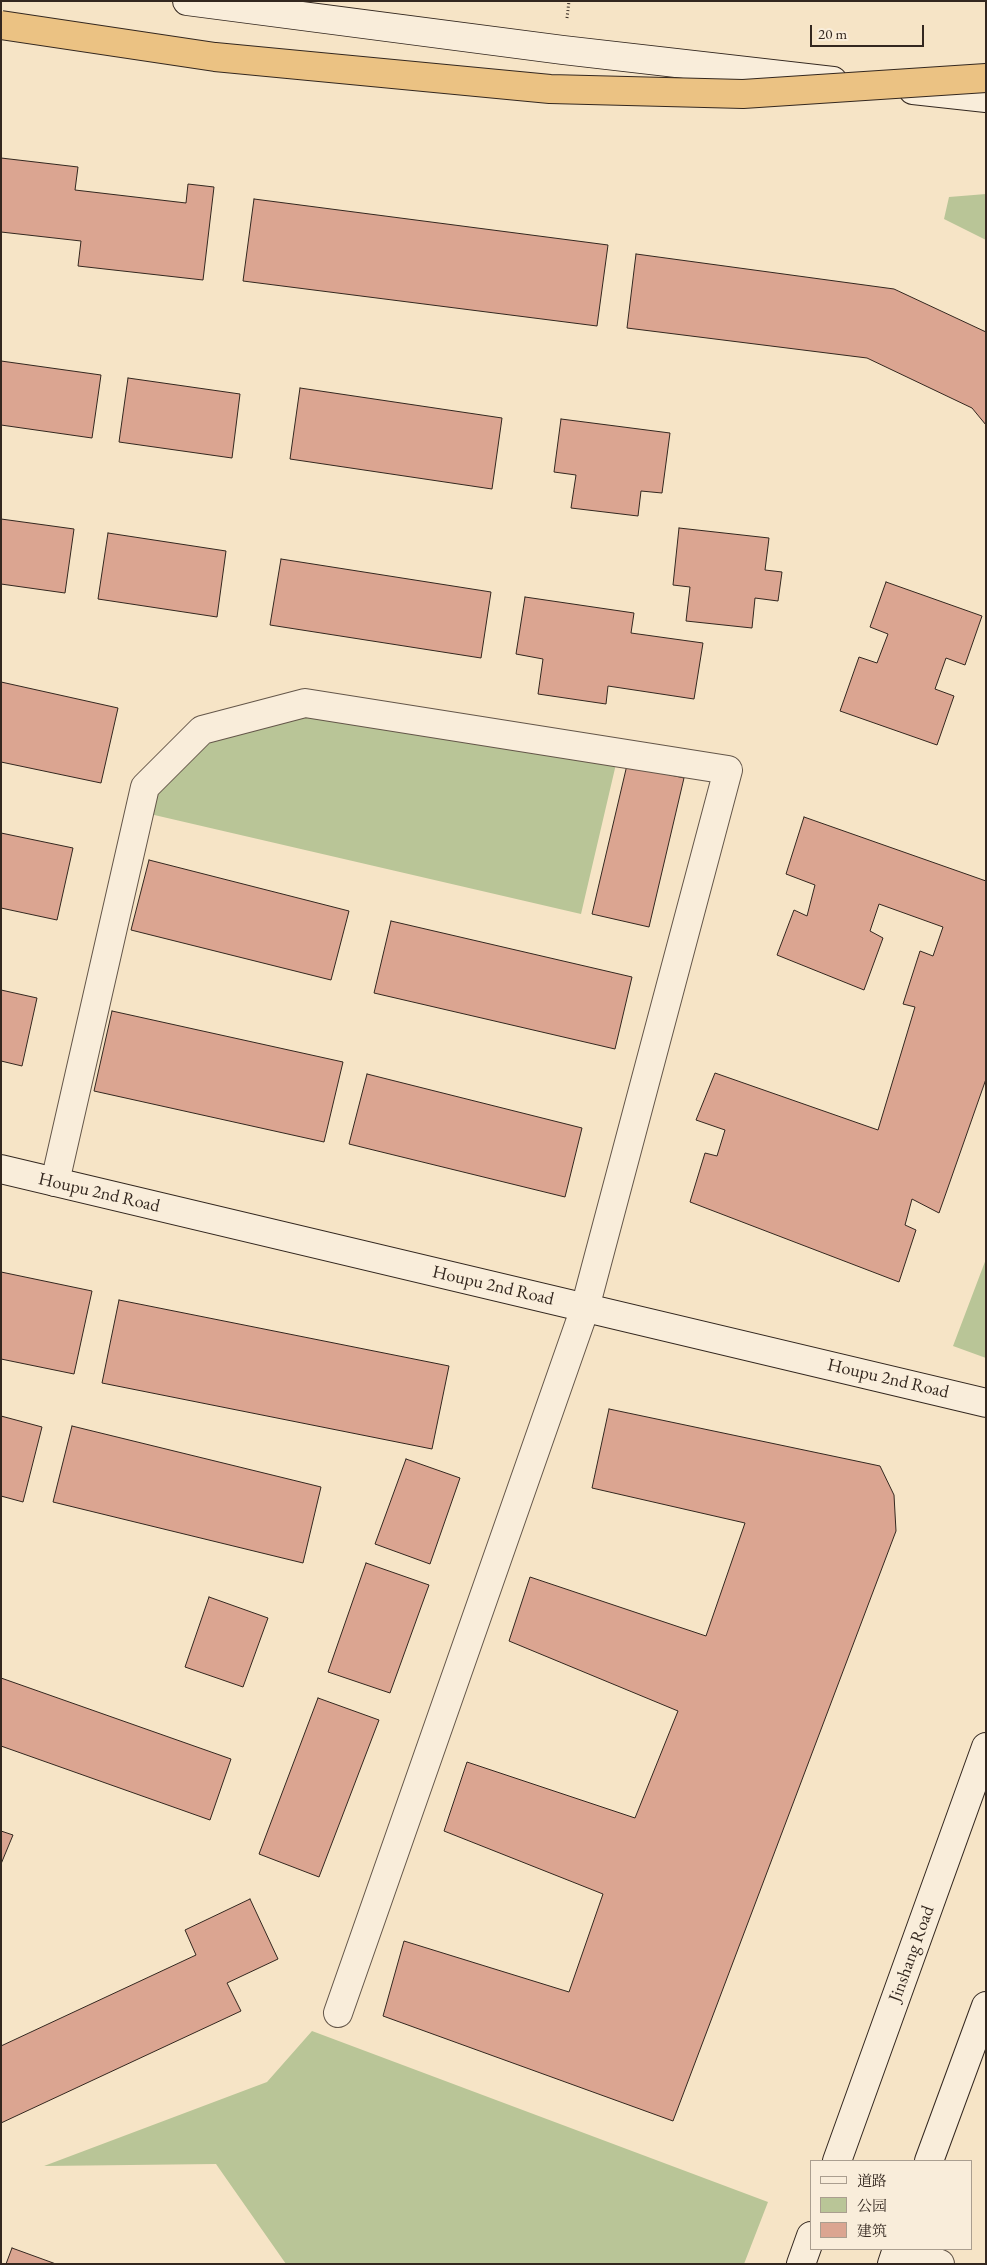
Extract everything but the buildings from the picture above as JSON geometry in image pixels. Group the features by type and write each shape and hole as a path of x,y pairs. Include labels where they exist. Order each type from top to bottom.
{"highway":[{"path":"1,25 215,57 550,89 743,94 986,78"}],"street":[{"path":"187,1 562,50 986,98"},
{"path":"55,1182 144,787 202,730 305,703 728,770 584,1308 338,2013"},
{"name":"Houpu 2nd Road","path":"1,1169 986,1402"},
{"name":"Jinshang Road","path":"838,2160 986,1747"},
{"path":"929,2160 986,2006"},
{"path":"801,2264 810,2239"},
{"path":"892,2264 897,2250"},
{"path":"900,2250 940,2264"}],"green space":[{"path":"986,194 986,240 944,219 949,197"},
{"path":"303,713 616,764 581,914 150,814 155,792 210,740"},
{"path":"986,1259 986,1358 953,1346"},
{"path":"312,2031 768,2202 744,2264 286,2264 216,2164 44,2166 267,2082"}]}
